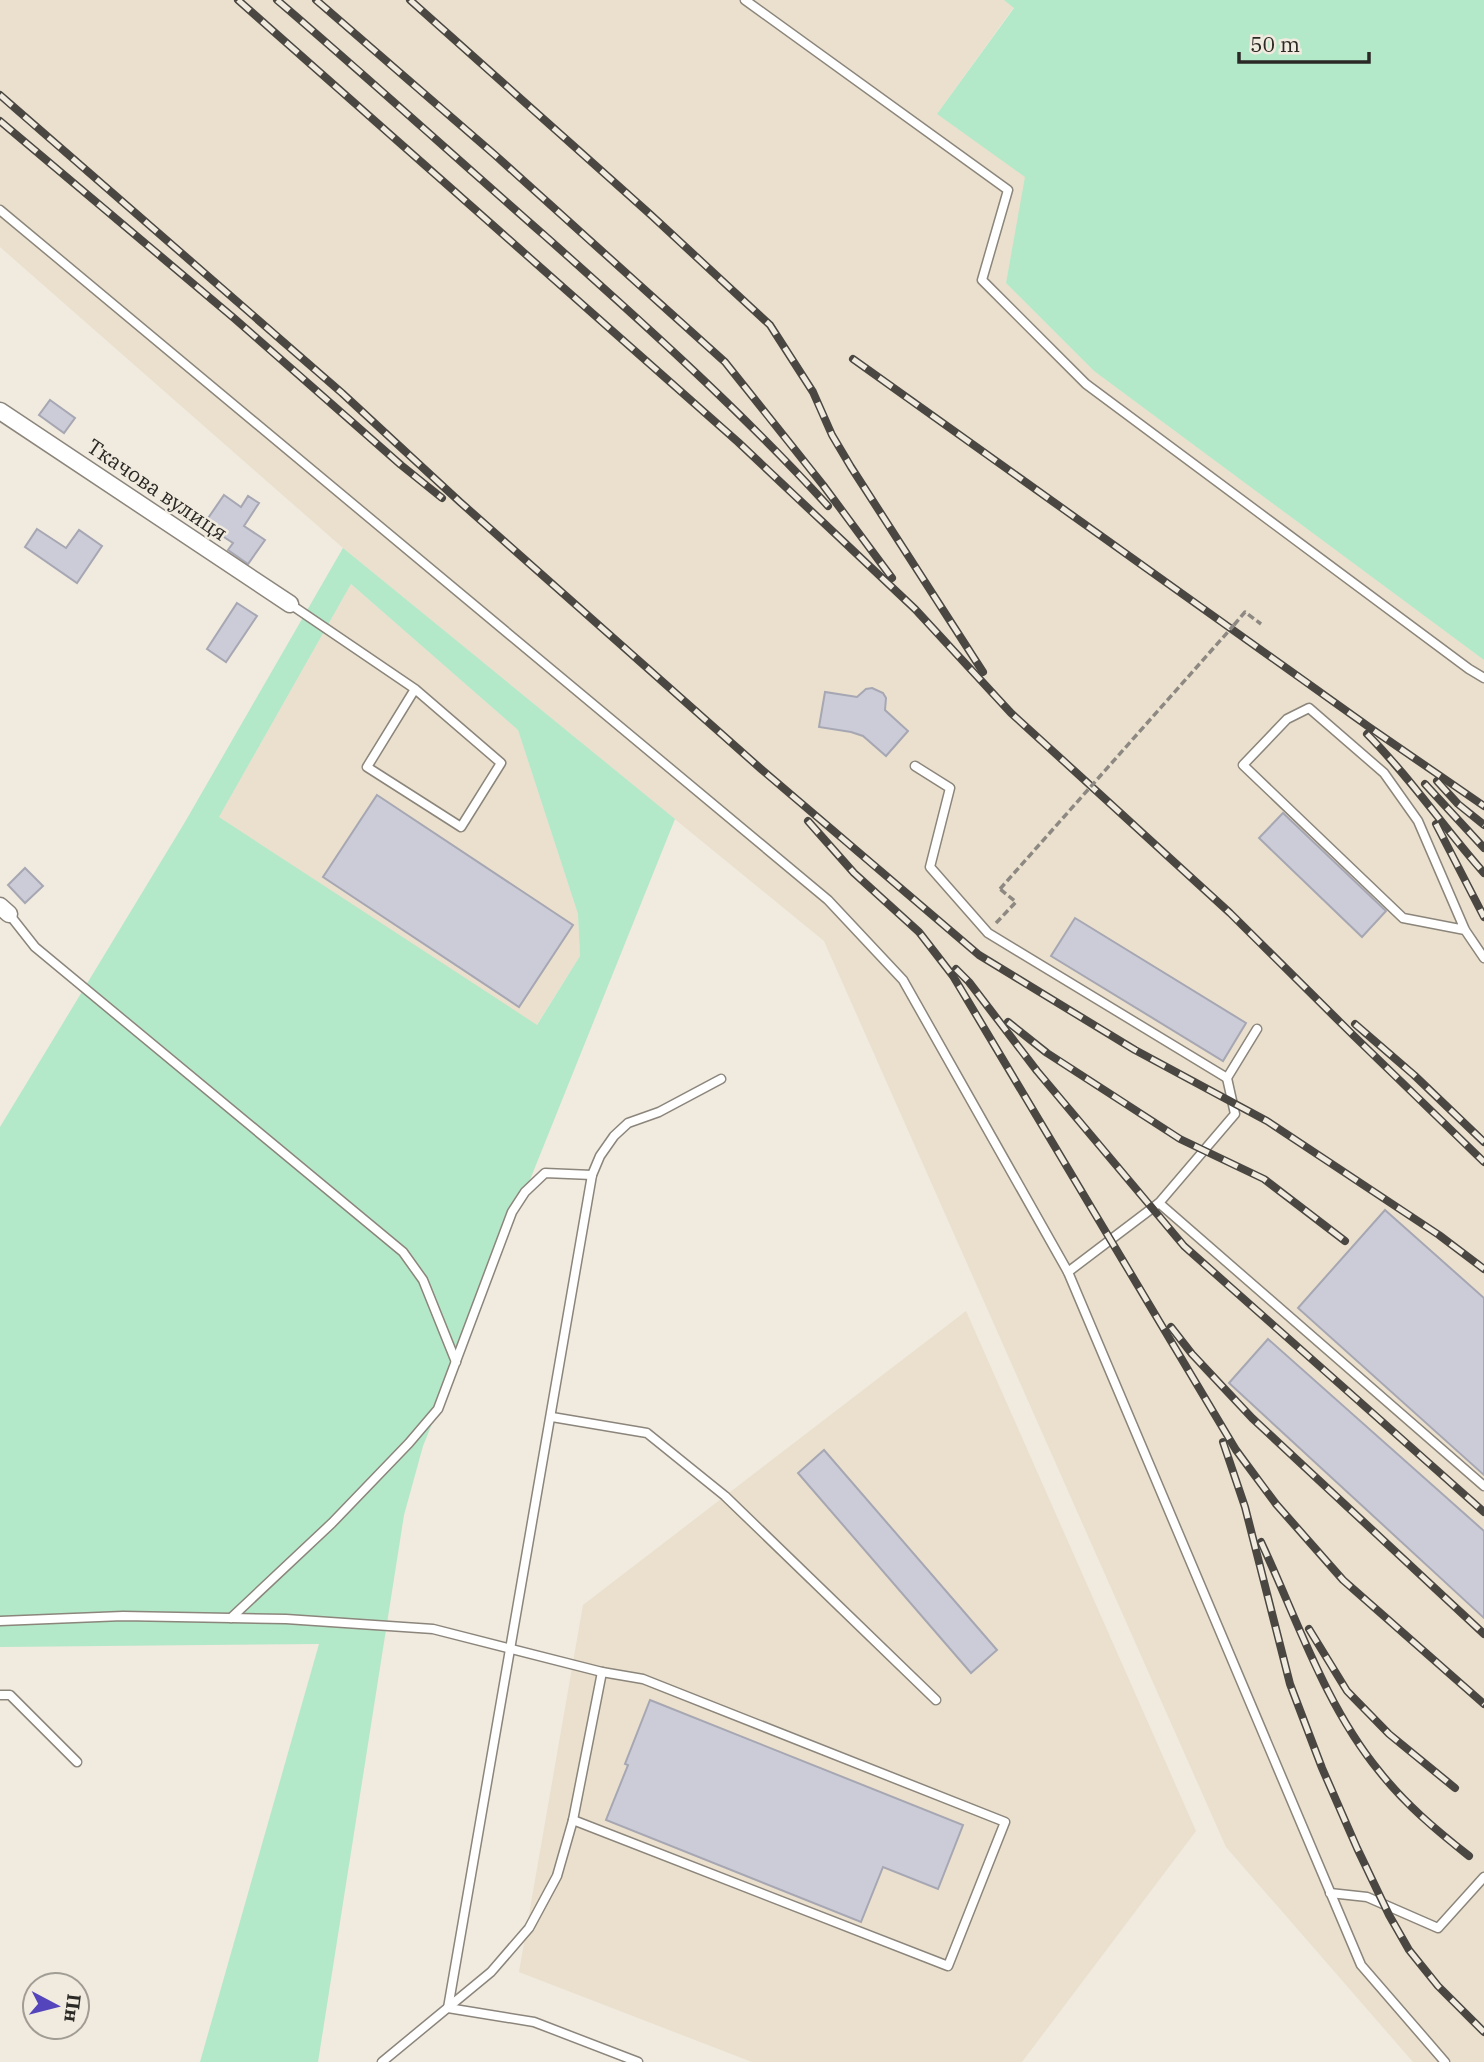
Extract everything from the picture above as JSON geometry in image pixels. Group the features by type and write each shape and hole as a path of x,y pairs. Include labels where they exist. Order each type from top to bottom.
{"street":[{"name":"Ткачова вулиця","path":"0,411 290,604"}],"lane":[{"path":"745,0 1008,190 982,280 1086,384 1469,670 1484,678"},
{"path":"0,210 828,900 903,979 1069,1272 1361,1965 1445,2062"},
{"path":"290,604 415,689 501,763 461,827 367,767 415,689"},
{"path":"1465,930 1403,918 1243,765 1287,719 1309,708 1384,773 1418,821 1465,930 1484,958"},
{"path":"915,766 950,789 930,867 988,933 1227,1078"},
{"path":"5,910 36,947 403,1252 423,1280 456,1362"},
{"path":"1069,1272 1158,1203 1235,1114 1227,1078 1257,1029"},
{"path":"448,2008 592,1175 600,1156 614,1136 628,1123 659,1112 721,1079"},
{"path":"231,1618 332,1523 438,1409 512,1212 525,1192 545,1173 592,1175"},
{"path":"1158,1203 1484,1486"},
{"path":"552,1417 647,1433 725,1496 936,1700"},
{"path":"0,1621 123,1616 286,1619 433,1629 601,1672 643,1679 1005,1822 948,1966 573,1820"},
{"path":"382,2062 491,1972 529,1927 557,1876 573,1820 601,1672"},
{"path":"0,1695 10,1695 77,1762"},
{"path":"1331,1893 1367,1897 1438,1928 1484,1877"},
{"path":"448,2008 534,2022 638,2062"}],"path":[{"path":"988,933 1016,902 1000,888 1245,612 1261,624"}],"shaded area":[{"path":"0,0 1004,0 1014,7 937,114 1026,177 1006,283 1094,371 1484,660 1484,2062 1413,2062 1226,1847 824,941 343,548 0,247"},
{"path":"351,584 518,730 578,914 580,956 536,1026 219,817"},
{"path":"966,1311 1196,1831 1022,2062 752,2062 519,1972 583,1605"}],"green space":[{"path":"1004,0 1484,0 1484,660 1094,371 1006,283 1025,177 937,114 1014,8"},
{"path":"343,548 675,819 423,1446 404,1515 318,2062 200,2062 319,1644 0,1647 0,1127 185,822","holes":["351,584 518,730 578,914 580,956 537,1025 219,817"]}],"building":[{"path":"50,400 75,418 64,433 39,415"},
{"path":"224,495 241,507 248,496 259,503 244,526 265,540 248,564 228,550 233,543 204,524"},
{"path":"37,529 66,548 79,530 102,546 77,583 25,547"},
{"path":"237,603 257,616 226,662 207,649"},
{"path":"872,688 883,693 886,698 885,710 908,731 886,756 863,736 819,727 825,692 857,697 866,689"},
{"path":"377,795 573,925 519,1007 323,877"},
{"path":"1283,813 1386,911 1362,937 1259,838"},
{"path":"25,868 43,886 25,903 8,885"},
{"path":"1075,918 1246,1023 1223,1061 1051,956"},
{"path":"1385,1210 1484,1298 1484,1475 1298,1308"},
{"path":"1268,1339 1484,1531 1484,1618 1229,1383"},
{"path":"824,1450 997,1650 971,1673 798,1473"},
{"path":"650,1700 963,1825 938,1889 883,1867 861,1922 606,1820"}],"railway":[{"path":"238,0 738,442 915,609 1011,713 1230,913 1484,1162"},
{"path":"277,0 653,333 760,435 828,506"},
{"path":"316,0 495,155 725,362 823,485 892,578"},
{"path":"410,0 770,325 813,392 832,435 851,467 983,672"},
{"path":"0,95 342,393 460,502 761,769 979,955 1135,1050 1267,1121 1439,1235 1484,1269"},
{"path":"0,121 442,498"},
{"path":"853,359 1484,806"},
{"path":"1367,734 1484,873"},
{"path":"1437,781 1458,804 1484,825"},
{"path":"1425,784 1484,848"},
{"path":"808,821 854,873 919,932 953,976 1236,1450 1276,1504 1343,1580 1484,1704"},
{"path":"1436,824 1484,917"},
{"path":"956,969 1037,1071 1184,1246 1484,1512"},
{"path":"1008,1022 1047,1053 1180,1139 1264,1179 1345,1241"},
{"path":"1355,1024 1414,1075 1484,1142"},
{"path":"1171,1327 1192,1354 1252,1418 1484,1634"},
{"path":"1223,1442 1245,1507 1290,1684 1322,1768 1357,1848 1409,1950 1438,1986 1484,2032"},
{"path":"1261,1542 1327,1690 1360,1745 1410,1806 1469,1856"},
{"path":"1309,1629 1347,1691 1389,1734 1455,1788"}]}
